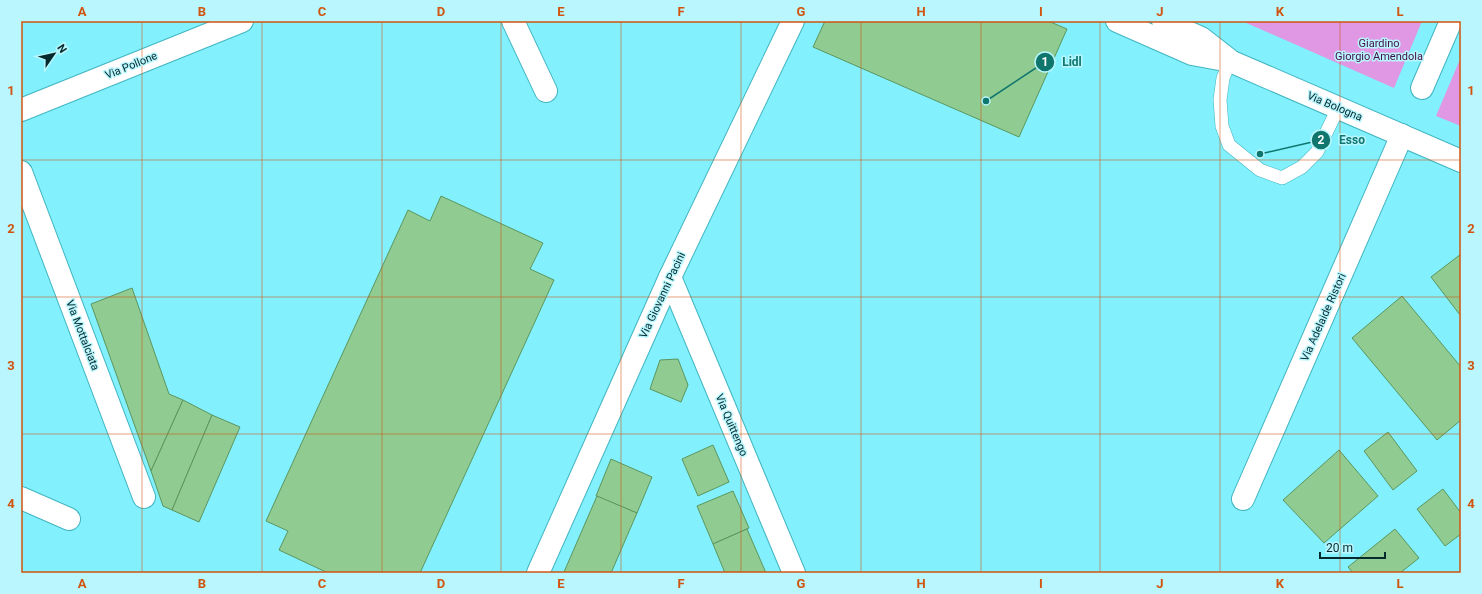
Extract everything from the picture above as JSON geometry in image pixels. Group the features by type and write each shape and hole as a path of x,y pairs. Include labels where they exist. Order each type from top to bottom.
{"street":[{"name":"Via Pollone","path":"21,110 241,21"},
{"path":"513,21 546,91"},
{"name":"Via Giovanni Pacini","path":"538,573 670,277 793,21"},
{"name":"Via Bologna","path":"1117,21 1144,26 1192,54 1230,61 1461,161"},
{"name":"Via Bologna","path":"1163,21 1202,38 1230,61"},
{"path":"1422,88 1451,21"},
{"name":"Via Adelaide Ristori","path":"1243,499 1402,136"},
{"name":"Via Mottalciata","path":"21,172 144,497"},
{"name":"Via Quittengo","path":"670,277 794,573"},
{"path":"21,498 69,520"}],"lane":[{"path":"1230,61 1223,78 1220,100 1222,126 1229,145 1260,170 1282,178 1302,167 1317,152 1338,108"}],"green space":[{"name":"Giardino Giorgio Amendola","path":"1242,21 1422,21 1394,88"},
{"path":"1461,57 1461,126 1436,116"}],"building":[{"path":"825,21 1048,21 1067,29 1019,137 813,47"},
{"path":"441,196 543,243 530,269 554,280 420,573 328,573 279,550 288,531 266,521 408,210 430,221"},
{"path":"1461,254 1461,315 1460,315 1431,277"},
{"path":"132,288 169,394 183,400 151,471 91,304"},
{"path":"1402,296 1461,367 1461,420 1437,440 1352,338"},
{"path":"678,359 688,385 681,402 650,389 660,360"},
{"path":"183,400 212,415 172,510 163,506 151,471"},
{"path":"212,415 240,427 199,522 172,510"},
{"path":"1388,432 1417,471 1393,490 1364,451"},
{"path":"713,445 729,482 698,496 682,459"},
{"path":"1339,450 1378,496 1324,543 1283,500"},
{"path":"611,459 652,477 637,513 596,496"},
{"path":"1443,489 1461,513 1461,534 1445,546 1417,509"},
{"path":"733,491 749,528 713,544 697,506"},
{"path":"597,496 637,513 611,573 566,573 564,572"},
{"path":"747,529 766,573 725,573 713,544"},
{"path":"1395,529 1419,558 1400,573 1353,573 1348,567"}],"place":[{"name":"Lidl","path":"986,101"},
{"name":"Esso","path":"1260,154"}]}
